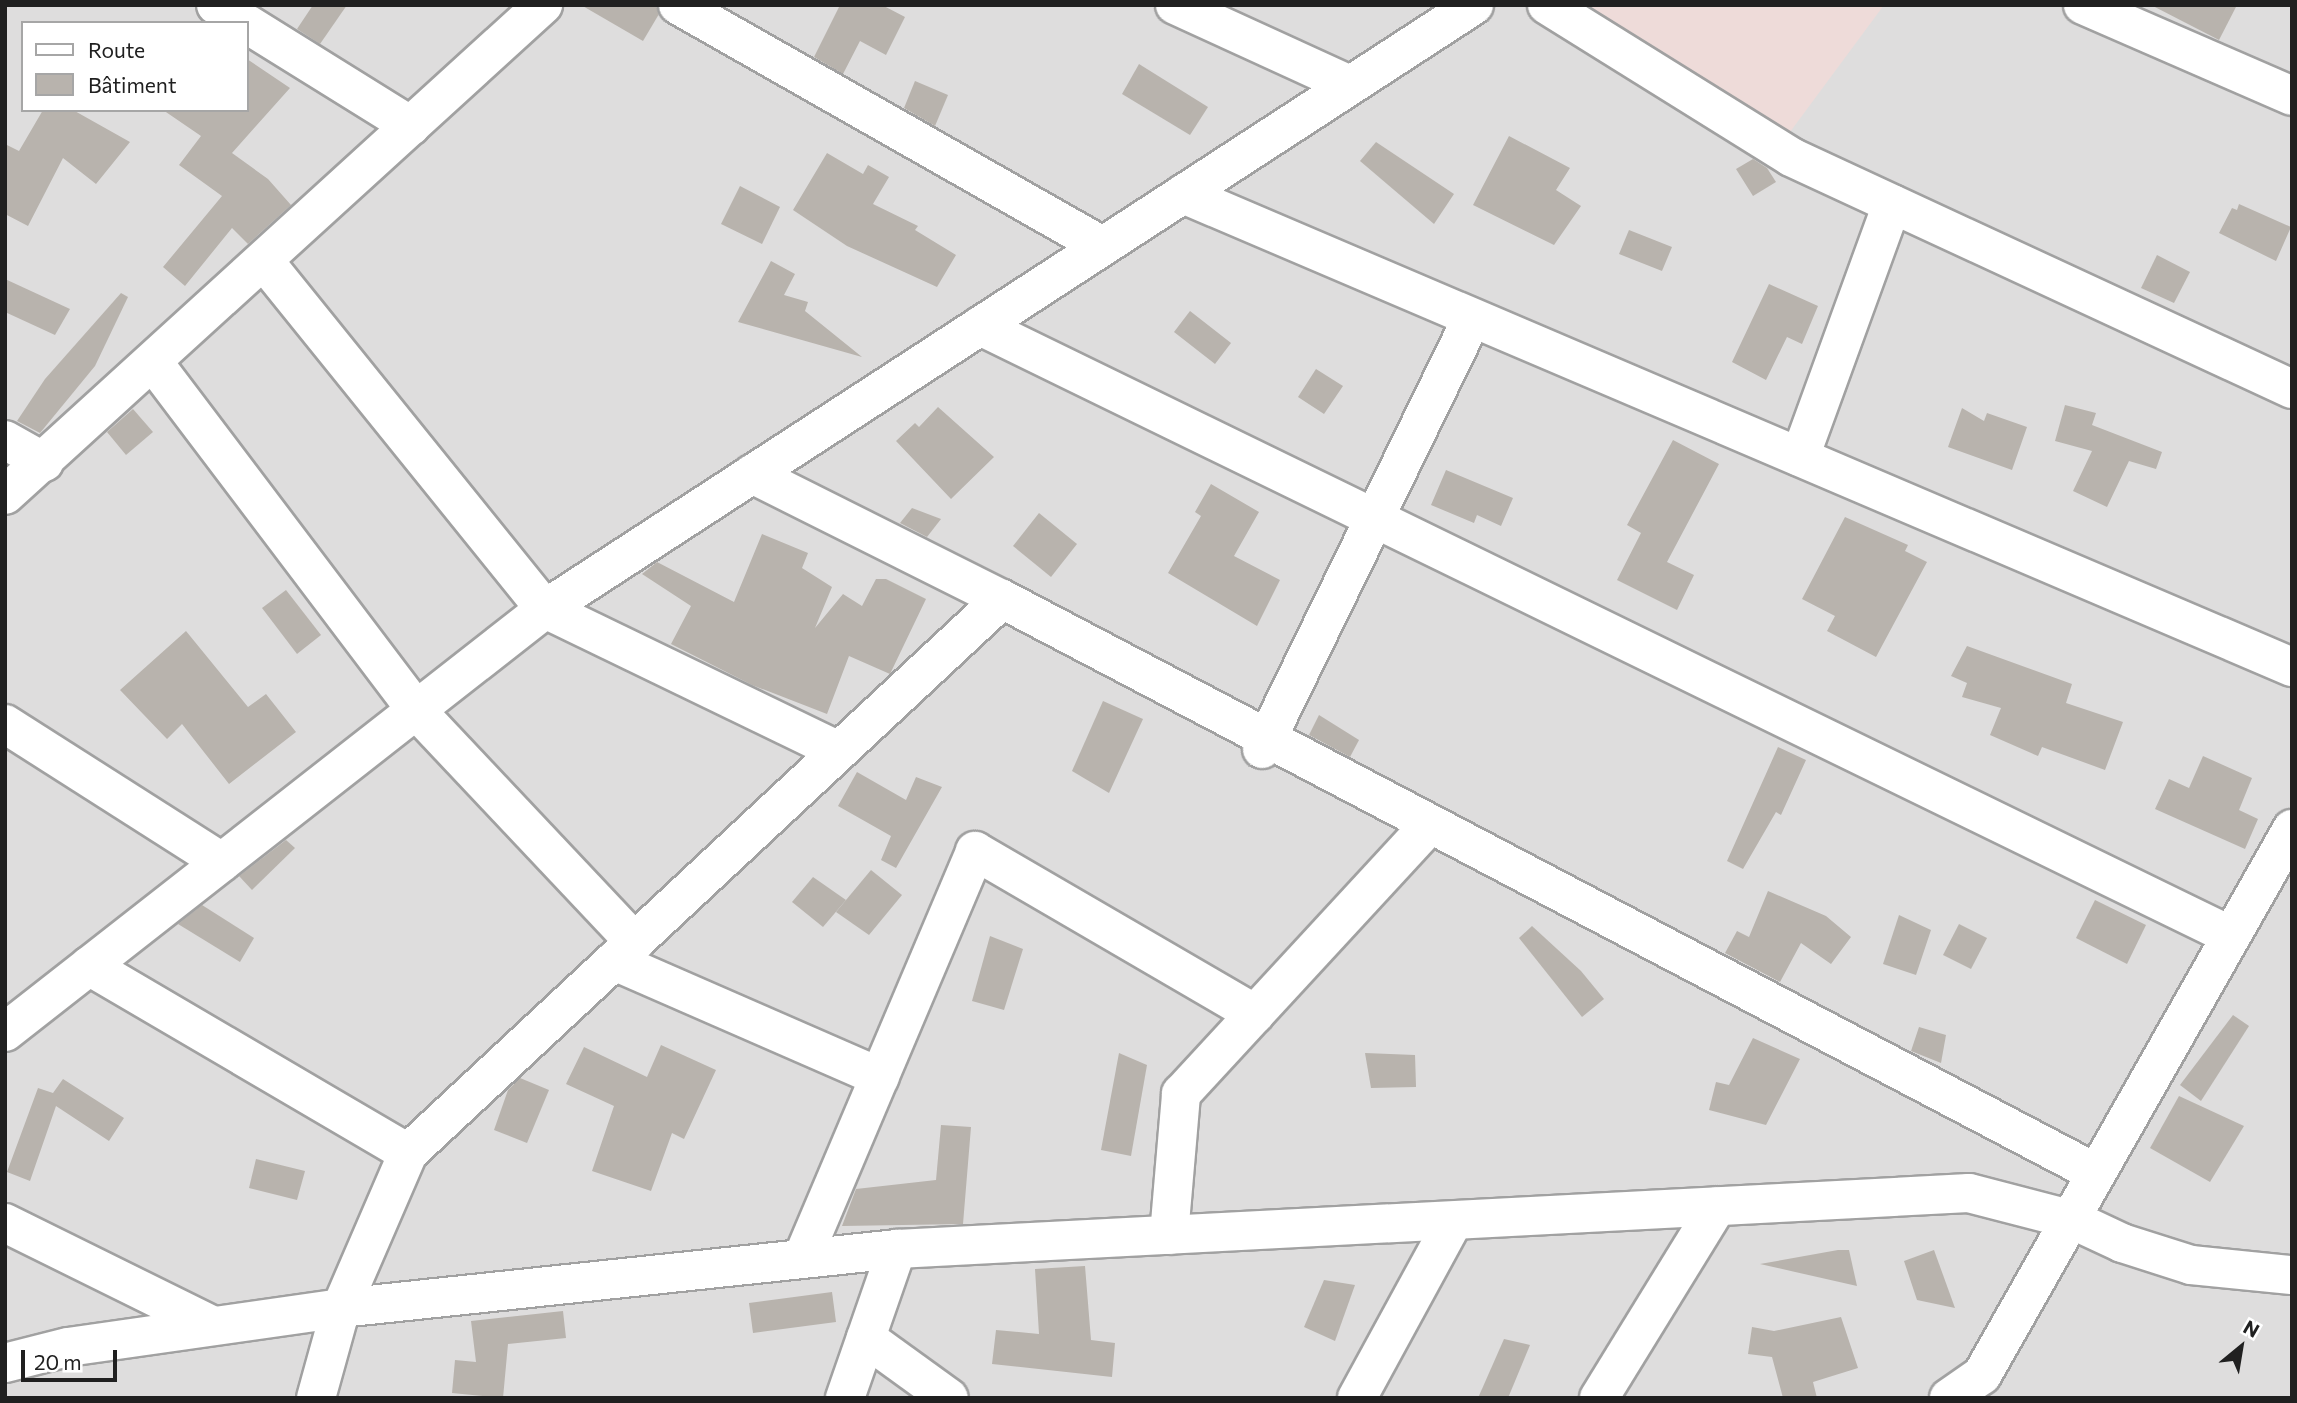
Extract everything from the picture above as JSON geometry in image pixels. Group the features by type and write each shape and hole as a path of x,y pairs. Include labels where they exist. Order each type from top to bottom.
{"street":[{"path":"5,495 543,5"},
{"path":"678,5 1102,246"},
{"path":"1175,5 1218,14 1350,85"},
{"path":"5,1032 545,609 1474,5"},
{"path":"1547,5 1791,157 2292,389"},
{"path":"2083,5 2292,96"},
{"path":"248,23 411,126"},
{"path":"1183,194 2292,667"},
{"path":"1800,457 1892,204"},
{"path":"264,261 545,609 839,751"},
{"path":"1265,744 1472,317"},
{"path":"981,326 2231,936"},
{"path":"153,362 415,710 624,951 880,1077"},
{"path":"5,440 44,462"},
{"path":"752,474 1002,598 1265,744 1430,824 2095,1174"},
{"path":"316,1398 341,1307 408,1153 1002,598"},
{"path":"5,724 222,862"},
{"path":"1169,1235 1181,1094 1430,824"},
{"path":"1949,1398 1982,1375 2073,1220 2095,1174 2292,829"},
{"path":"803,1257 975,851 1255,1014"},
{"path":"89,966 408,1153"},
{"path":"5,1363 68,1347 341,1307 803,1257 897,1249 1969,1193 2073,1220 2122,1243 2192,1265 2292,1275"},
{"path":"1599,1398 1717,1206"},
{"path":"1357,1398 1453,1222"},
{"path":"5,1223 213,1326"},
{"path":"845,1398 897,1249"},
{"path":"866,1338 949,1398"}],"shaded area":[{"path":"5,5 2292,5 2292,1398 5,1398"},
{"path":"1583,5 1884,5 1790,132"}],"building":[{"path":"313,5 347,5 320,44 297,29"},
{"path":"581,5 656,5 659,14 643,41"},
{"path":"840,5 882,5 905,17 886,55 860,41 843,74 814,57"},
{"path":"2151,5 2237,5 2219,40"},
{"path":"248,60 290,88 232,153 268,179 291,205 248,244 232,228 185,286 163,267 222,196 179,165 201,136 166,112 248,112"},
{"path":"1139,64 1208,107 1190,135 1122,94"},
{"path":"915,81 948,95 935,126 904,108"},
{"path":"42,112 77,112 130,142 96,184 63,158 28,226 5,214 5,144 19,151"},
{"path":"1509,136 1570,168 1556,190 1581,206 1554,245 1473,205"},
{"path":"1376,142 1454,194 1434,224 1360,161"},
{"path":"827,153 863,174 868,165 889,177 873,204 918,226 915,230 956,255 937,287 847,246 793,210"},
{"path":"1753,159 1767,168 1776,182 1753,196 1736,169"},
{"path":"740,186 780,207 762,244 721,224"},
{"path":"2239,204 2291,227 2276,261 2219,233 2232,208 2237,210"},
{"path":"1629,230 1672,247 1662,271 1619,254"},
{"path":"2157,255 2190,272 2174,303 2141,288"},
{"path":"771,261 795,274 784,295 808,302 805,311 862,357 738,322"},
{"path":"5,279 70,309 55,335 5,312"},
{"path":"1769,284 1818,306 1802,344 1787,337 1766,380 1732,362"},
{"path":"121,293 128,297 95,366 40,433 17,421 45,379"},
{"path":"1190,311 1231,343 1215,364 1174,332"},
{"path":"1316,369 1343,386 1324,414 1298,397"},
{"path":"2065,405 2096,413 2092,425 2162,452 2156,469 2129,461 2107,507 2073,491 2092,451 2055,441"},
{"path":"938,407 994,457 951,499 896,441 915,423 919,427"},
{"path":"1962,408 1984,421 1987,413 2027,427 2012,470 1948,447"},
{"path":"133,409 153,432 126,455 107,432"},
{"path":"1673,440 1719,464 1667,562 1694,575 1677,610 1617,580 1641,533 1627,525"},
{"path":"1446,470 1513,498 1501,526 1477,515 1474,523 1431,505"},
{"path":"1211,484 1259,512 1234,556 1280,580 1257,626 1168,573 1201,516 1195,512"},
{"path":"912,508 941,519 927,537 900,523"},
{"path":"1039,513 1077,544 1051,577 1013,546"},
{"path":"1845,517 1908,545 1905,551 1927,562 1876,657 1827,631 1835,616 1802,599"},
{"path":"762,534 808,553 802,568 832,587 815,628 843,594 862,606 876,579 886,579 926,599 890,674 849,656 827,714 752,685 671,644 691,606 642,574 657,562 734,602"},
{"path":"286,590 321,635 297,654 262,608"},
{"path":"186,631 248,707 266,694 296,732 229,784 182,724 167,739 120,690"},
{"path":"1967,646 2072,684 2066,703 2123,722 2105,770 2042,747 2038,756 1990,735 2001,708 1962,697 1967,683 1951,676"},
{"path":"1103,701 1143,719 1109,793 1072,771"},
{"path":"1319,715 1359,740 1350,757 1309,735"},
{"path":"1778,747 1806,760 1781,815 1776,812 1743,869 1727,861"},
{"path":"2203,756 2252,778 2239,810 2258,819 2245,849 2155,809 2169,779 2189,788"},
{"path":"857,772 906,800 916,777 942,787 896,868 881,860 891,836 838,806"},
{"path":"286,840 295,848 252,890 239,876"},
{"path":"871,870 902,895 869,935 836,912"},
{"path":"813,877 846,900 823,927 792,902"},
{"path":"1768,891 1826,916 1851,937 1831,964 1801,943 1780,982 1725,953 1737,931 1749,937"},
{"path":"2095,900 2146,925 2127,964 2076,938"},
{"path":"202,905 254,938 240,962 178,924"},
{"path":"1899,915 1931,930 1916,975 1883,964"},
{"path":"1959,924 1987,938 1971,969 1943,955"},
{"path":"1532,926 1581,971 1604,999 1582,1017 1519,938"},
{"path":"990,936 1023,949 1004,1010 972,1001"},
{"path":"2233,1015 2249,1026 2201,1101 2180,1085"},
{"path":"1919,1027 1946,1035 1941,1063 1911,1051"},
{"path":"1753,1038 1800,1059 1766,1125 1709,1110 1716,1082 1729,1085"},
{"path":"661,1045 716,1070 684,1139 672,1133 651,1191 592,1171 614,1106 566,1084 584,1047 647,1077"},
{"path":"1119,1053 1147,1065 1131,1156 1101,1150"},
{"path":"1365,1053 1415,1055 1416,1087 1371,1088"},
{"path":"520,1078 549,1090 527,1143 494,1130 508,1090"},
{"path":"63,1079 124,1118 109,1141 56,1106 30,1181 7,1172 38,1088 53,1093"},
{"path":"2179,1096 2244,1126 2210,1182 2150,1148"},
{"path":"941,1125 971,1127 963,1224 842,1226 856,1189 936,1180"},
{"path":"256,1159 305,1171 297,1200 249,1188"},
{"path":"1838,1250 1849,1250 1857,1286 1760,1264"},
{"path":"1934,1250 1955,1308 1917,1300 1904,1261"},
{"path":"1085,1266 1091,1340 1115,1343 1112,1377 992,1364 996,1330 1039,1334 1035,1269"},
{"path":"1324,1280 1355,1285 1335,1341 1304,1327"},
{"path":"832,1292 836,1322 753,1333 749,1303"},
{"path":"563,1311 566,1338 508,1344 503,1398 452,1393 455,1360 476,1362 471,1321"},
{"path":"1841,1317 1858,1368 1813,1382 1817,1398 1783,1398 1772,1357 1748,1354 1752,1327 1774,1331"},
{"path":"1504,1339 1530,1345 1508,1398 1478,1398"}]}
